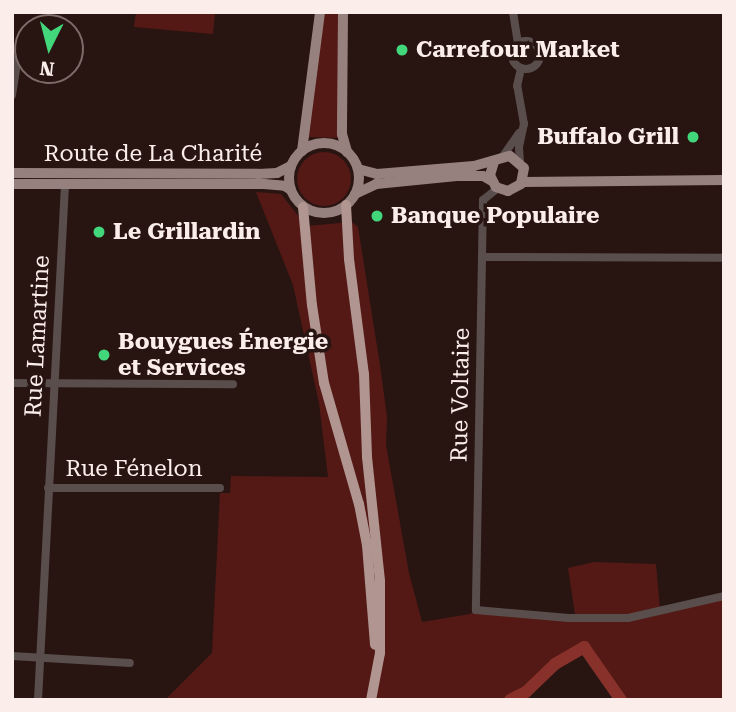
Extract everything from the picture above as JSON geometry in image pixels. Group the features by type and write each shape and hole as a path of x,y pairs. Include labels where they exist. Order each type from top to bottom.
{"highway":[{"path":"346,205 380,581 382,625 372,700"},
{"path":"303,206 312,305 324,383 356,493 367,545 375,680"}],"main road":[{"path":"320,12 302,151 291,166 291,190 303,206 325,213 346,205 355,194 376,184 472,175 483,176 495,185 513,190 523,182 553,179 724,180"},
{"path":"342,12 342,134 347,152 358,169 355,194"},
{"path":"302,151 320,144 330,144 347,152"},
{"path":"358,169 377,174 512,157 522,166 553,179"},
{"path":"495,185 490,172 499,159"},
{"name":"Route de La Charité","path":"12,173 258,174 277,173 291,166"},
{"path":"522,166 523,182"},
{"name":"Route de La Charité","path":"12,184 264,184 285,186 291,190"}],"street":[{"path":"513,12 518,42 511,54 513,63 521,69 535,66 540,54 532,42 518,42"},
{"path":"521,69 517,86 524,124 522,166"},
{"path":"499,159 522,131"},
{"name":"Rue Lamartine","path":"38,700 65,184"},
{"name":"Rue Voltaire","path":"495,185 483,200 476,610 569,618 628,618 724,596"},
{"path":"482,257 724,258"},
{"path":"12,383 233,384"},
{"name":"Rue Fénelon","path":"48,488 220,488"},
{"path":"12,656 130,663"}],"shaded area":[{"path":"136,12 215,12 213,34 134,27"},
{"path":"323,12 340,12 339,138 308,137"},
{"path":"324,152 343,160 351,179 343,198 324,206 305,198 297,179 305,160"},
{"path":"256,192 281,194 306,226 352,222 358,227 387,417 386,445 409,573 422,622 470,614 476,610 613,618 724,596 724,700 621,700 584,647 555,664 526,692 510,700 165,700 212,653 220,493 230,493 231,476 328,477 319,403 293,285"},
{"path":"594,562 656,564 660,609 628,615 575,614 568,568"}],"waterway":[{"path":"510,700 526,692 555,664 584,647 621,700"}],"place":[{"name":"Carrefour Market","path":"402,50"},
{"name":"Buffalo Grill","path":"693,137"},
{"name":"Banque Populaire","path":"377,216"},
{"name":"Le Grillardin","path":"99,232"},
{"name":"Bouygues Énergie et Services","path":"104,355"}]}
